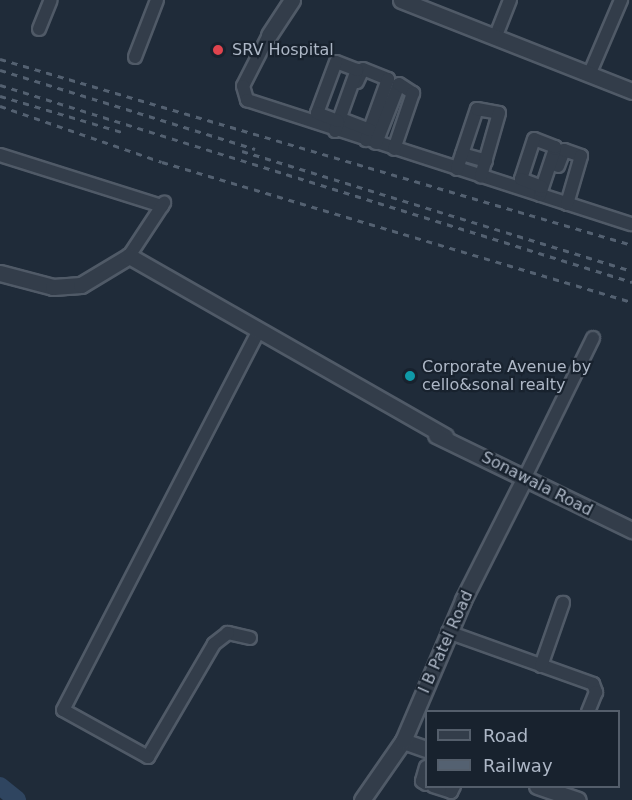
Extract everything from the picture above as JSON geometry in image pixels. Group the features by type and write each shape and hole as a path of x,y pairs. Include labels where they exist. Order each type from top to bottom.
{"street":[{"path":"39,29 51,0"},
{"path":"135,57 157,0"},
{"path":"269,35 281,0"},
{"path":"292,0 269,35 242,90 247,100 373,135 394,149 481,177 541,191 632,224"},
{"path":"495,38 510,0"},
{"path":"590,75 621,0"},
{"path":"406,1 632,91"},
{"path":"318,119 337,62 357,70 339,126"},
{"path":"339,126 361,70 385,76 373,135"},
{"path":"373,135 399,84 413,91 394,149"},
{"path":"457,169 477,109 499,113 481,177"},
{"path":"373,135 400,132"},
{"path":"462,154 486,161"},
{"path":"0,155 163,205 129,256 81,285 53,287 0,273"},
{"name":"Sonawala Road","path":"129,256 278,345 284,354 342,387 445,436 524,479 631,531"},
{"path":"250,638 228,633 214,644 148,757 63,710 258,333"},
{"path":"524,479 593,338"},
{"name":"I B Patel Road","path":"362,800 403,741 448,632 524,479"},
{"path":"541,666 564,603"},
{"path":"448,632 593,684 596,692 588,710"},
{"path":"403,741 425,749"},
{"path":"439,788 451,792 453,788"},
{"path":"558,790 578,800"}],"waterway":[{"path":"0,786 17,800"}],"railway":[{"path":"0,59 632,245"},
{"path":"0,70 255,149"},
{"path":"0,85 632,282"},
{"path":"0,96 125,133"},
{"path":"0,106 162,162 632,302"},
{"path":"242,151 632,271"}],"place":[{"name":"SRV Hospital","path":"218,50"},
{"name":"Corporate Avenue by cello&sonal realty","path":"410,376"}]}
